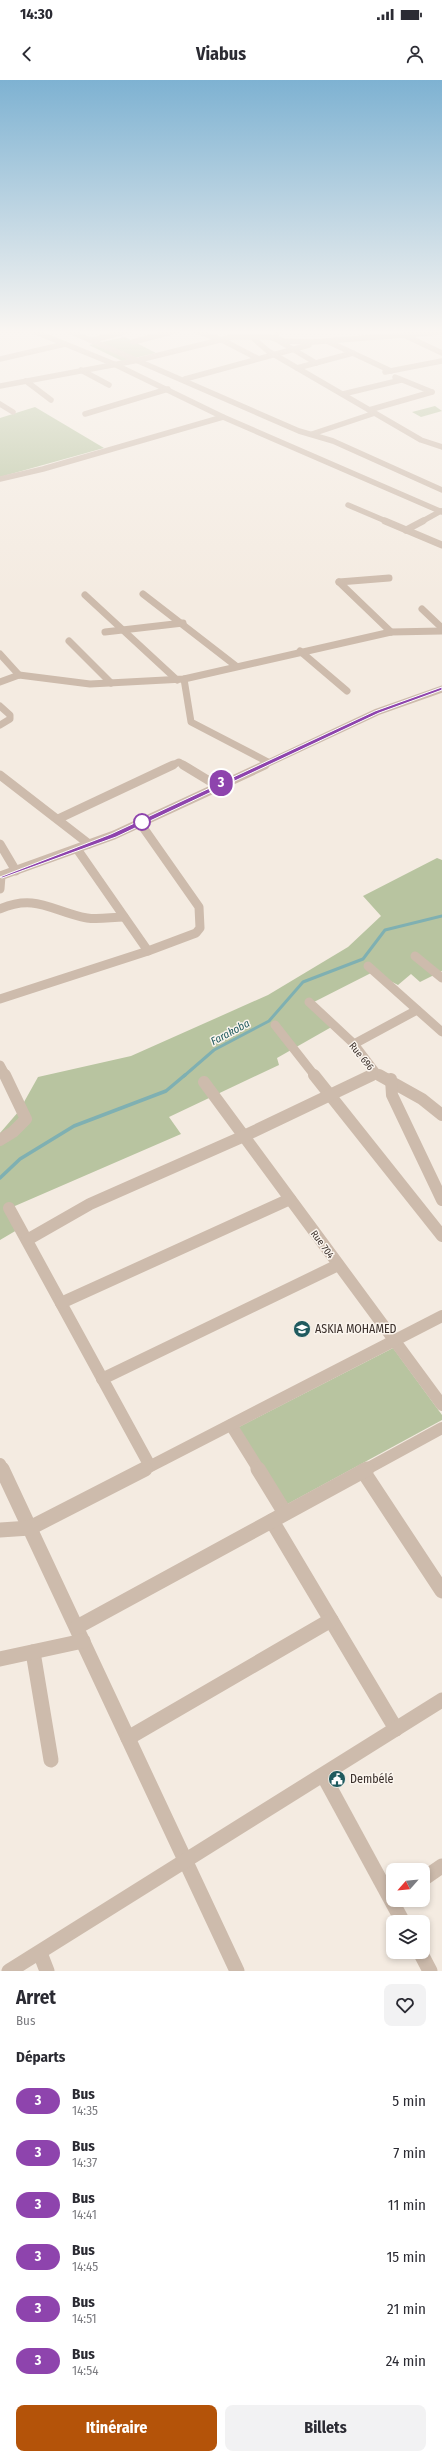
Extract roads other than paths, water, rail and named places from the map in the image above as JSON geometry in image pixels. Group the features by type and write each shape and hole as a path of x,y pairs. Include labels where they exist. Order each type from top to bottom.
{"street":[{"path":"0,479 43,469 219,418"},
{"path":"226,418 441,511"},
{"path":"276,418 312,434 333,441 442,490"},
{"path":"312,434 355,418"},
{"path":"383,418 421,440 441,446"},
{"path":"348,505 442,545"},
{"path":"406,530 441,511"},
{"path":"389,578 340,582 391,632"},
{"path":"143,594 183,623 236,666"},
{"path":"85,595 180,679 190,722 268,762"},
{"path":"422,609 442,629"},
{"path":"105,632 183,623"},
{"path":"0,682 20,675 90,684 180,679 300,651 391,632 442,629"},
{"path":"69,641 111,683"},
{"path":"300,651 347,691"},
{"path":"0,654 20,675"},
{"path":"0,889 1,876 77,849 140,823 216,785 377,712 442,689"},
{"path":"0,706 10,715 10,720 0,725"},
{"path":"58,819 178,762 216,785"},
{"path":"0,775 89,844"},
{"path":"0,999 148,951 196,933 200,928 199,907 140,823"},
{"path":"0,844 16,871"},
{"path":"77,849 148,951"},
{"path":"0,909 10,903 35,901 88,918 124,917"},
{"path":"415,956 442,978"},
{"path":"368,966 442,1032"},
{"name":"Rue 696","path":"309,1002 354,1044 376,1073 391,1079 442,1115"},
{"path":"354,1044 416,1010"},
{"path":"275,1025 442,1236"},
{"path":"0,1065 25,1113 26,1118 13,1132 0,1140"},
{"path":"27,1240 90,1204 244,1136 330,1093 376,1073"},
{"path":"391,1079 392,1095 442,1200"},
{"name":"Rue 704","path":"204,1082 442,1405"},
{"path":"61,1303 290,1199"},
{"path":"9,1208 150,1466"},
{"path":"102,1379 338,1265"},
{"path":"0,1530 30,1528 442,1316"},
{"path":"231,1425 285,1513"},
{"path":"0,1659 33,1652 80,1634 285,1513 442,1428"},
{"path":"0,1464 236,1971"},
{"path":"363,1471 442,1591"},
{"path":"272,1521 396,1729"},
{"path":"128,1738 331,1620"},
{"path":"33,1652 51,1760"},
{"path":"9,1971 40,1954 442,1700"},
{"path":"323,1776 386,1889"},
{"path":"430,1874 442,1866"},
{"path":"40,1954 47,1971"},
{"path":"424,1959 430,1971"}],"waterway":[{"name":"Farakoba","path":"184,1076 214,1050 269,1021 303,982 363,959 385,930 442,916"},
{"name":"Farakoba","path":"0,1178 20,1159 74,1126 166,1091 185,1075"}],"place":[{"name":"ASKIA MOHAMED","path":"302,1329"},
{"name":"Dembélé","path":"337,1779"}]}
